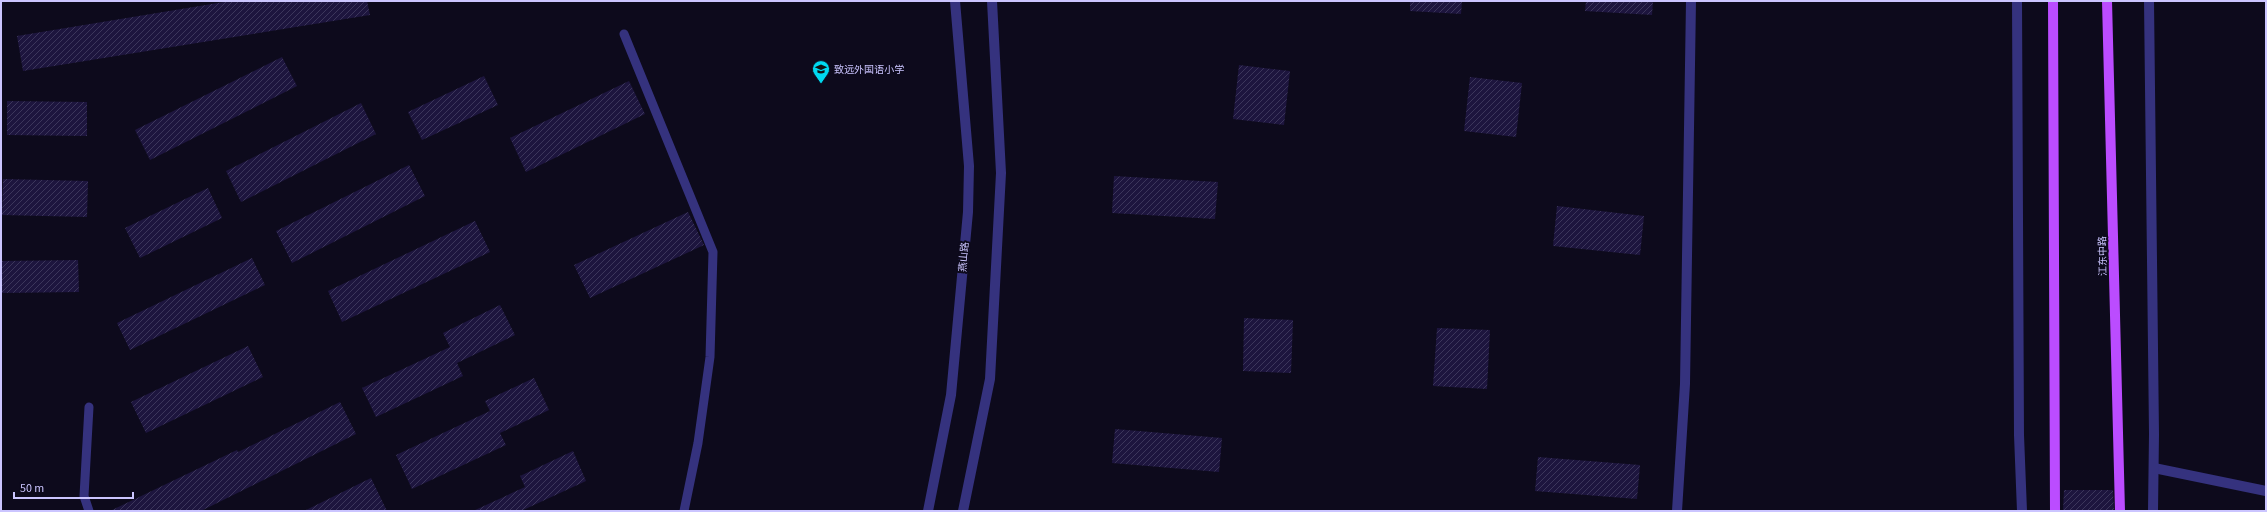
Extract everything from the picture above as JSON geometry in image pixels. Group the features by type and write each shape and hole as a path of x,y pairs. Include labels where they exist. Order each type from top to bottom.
{"main road":[{"path":"2053,1 2055,511"},
{"name":"江东中路","path":"2108,1 2120,511"}],"street":[{"name":"燕山路","path":"928,511 951,395 968,212 969,166 955,1"},
{"path":"963,511 990,379 1000,172 992,1"},
{"path":"1677,511 1685,384 1691,1"},
{"path":"2017,1 2019,427 2022,511"},
{"path":"2149,1 2154,468 2153,511"},
{"path":"2154,468 2266,491"}],"lane":[{"path":"624,34 713,252 710,357 698,443 684,511"},
{"path":"89,407 84,496 89,511"}],"building":[{"path":"230,1 367,1 370,15 23,71 17,36"},
{"path":"1410,1 1462,1 1461,14 1410,11"},
{"path":"1586,1 1653,1 1652,15 1585,11"},
{"path":"282,57 297,86 150,160 135,130"},
{"path":"1239,65 1290,71 1284,125 1233,119"},
{"path":"484,76 498,105 422,140 408,112"},
{"path":"1470,77 1522,83 1516,137 1464,131"},
{"path":"629,81 645,114 526,172 510,138"},
{"path":"7,101 87,102 87,136 7,135"},
{"path":"361,103 376,134 241,202 226,171"},
{"path":"409,165 425,196 292,263 276,231"},
{"path":"1114,176 1218,182 1215,219 1112,213"},
{"path":"3,179 88,181 87,217 2,215"},
{"path":"208,188 222,218 140,258 125,228"},
{"path":"1557,206 1644,216 1640,255 1553,246"},
{"path":"688,212 704,245 590,298 574,265"},
{"path":"475,221 490,252 342,322 328,291"},
{"path":"252,258 265,285 130,350 117,323"},
{"path":"78,260 79,292 1,293 1,261"},
{"path":"500,305 515,335 457,363 463,376 376,417 362,388 450,347 443,333"},
{"path":"1244,318 1293,320 1291,373 1243,371"},
{"path":"1437,328 1490,330 1487,389 1433,386"},
{"path":"248,346 263,377 146,433 131,402"},
{"path":"534,378 549,410 500,433 506,445 412,489 396,455 490,411 485,401"},
{"path":"340,402 356,434 201,511 110,511 237,450 238,452"},
{"path":"1115,429 1222,438 1219,472 1112,463"},
{"path":"573,451 586,481 521,511 473,511 525,487 520,476"},
{"path":"1538,457 1640,465 1637,499 1535,491"},
{"path":"371,478 387,511 304,511"},
{"path":"2064,490 2113,490 2114,511 2063,511"}],"place":[{"name":"致远外国语小学","path":"821,84"}]}
